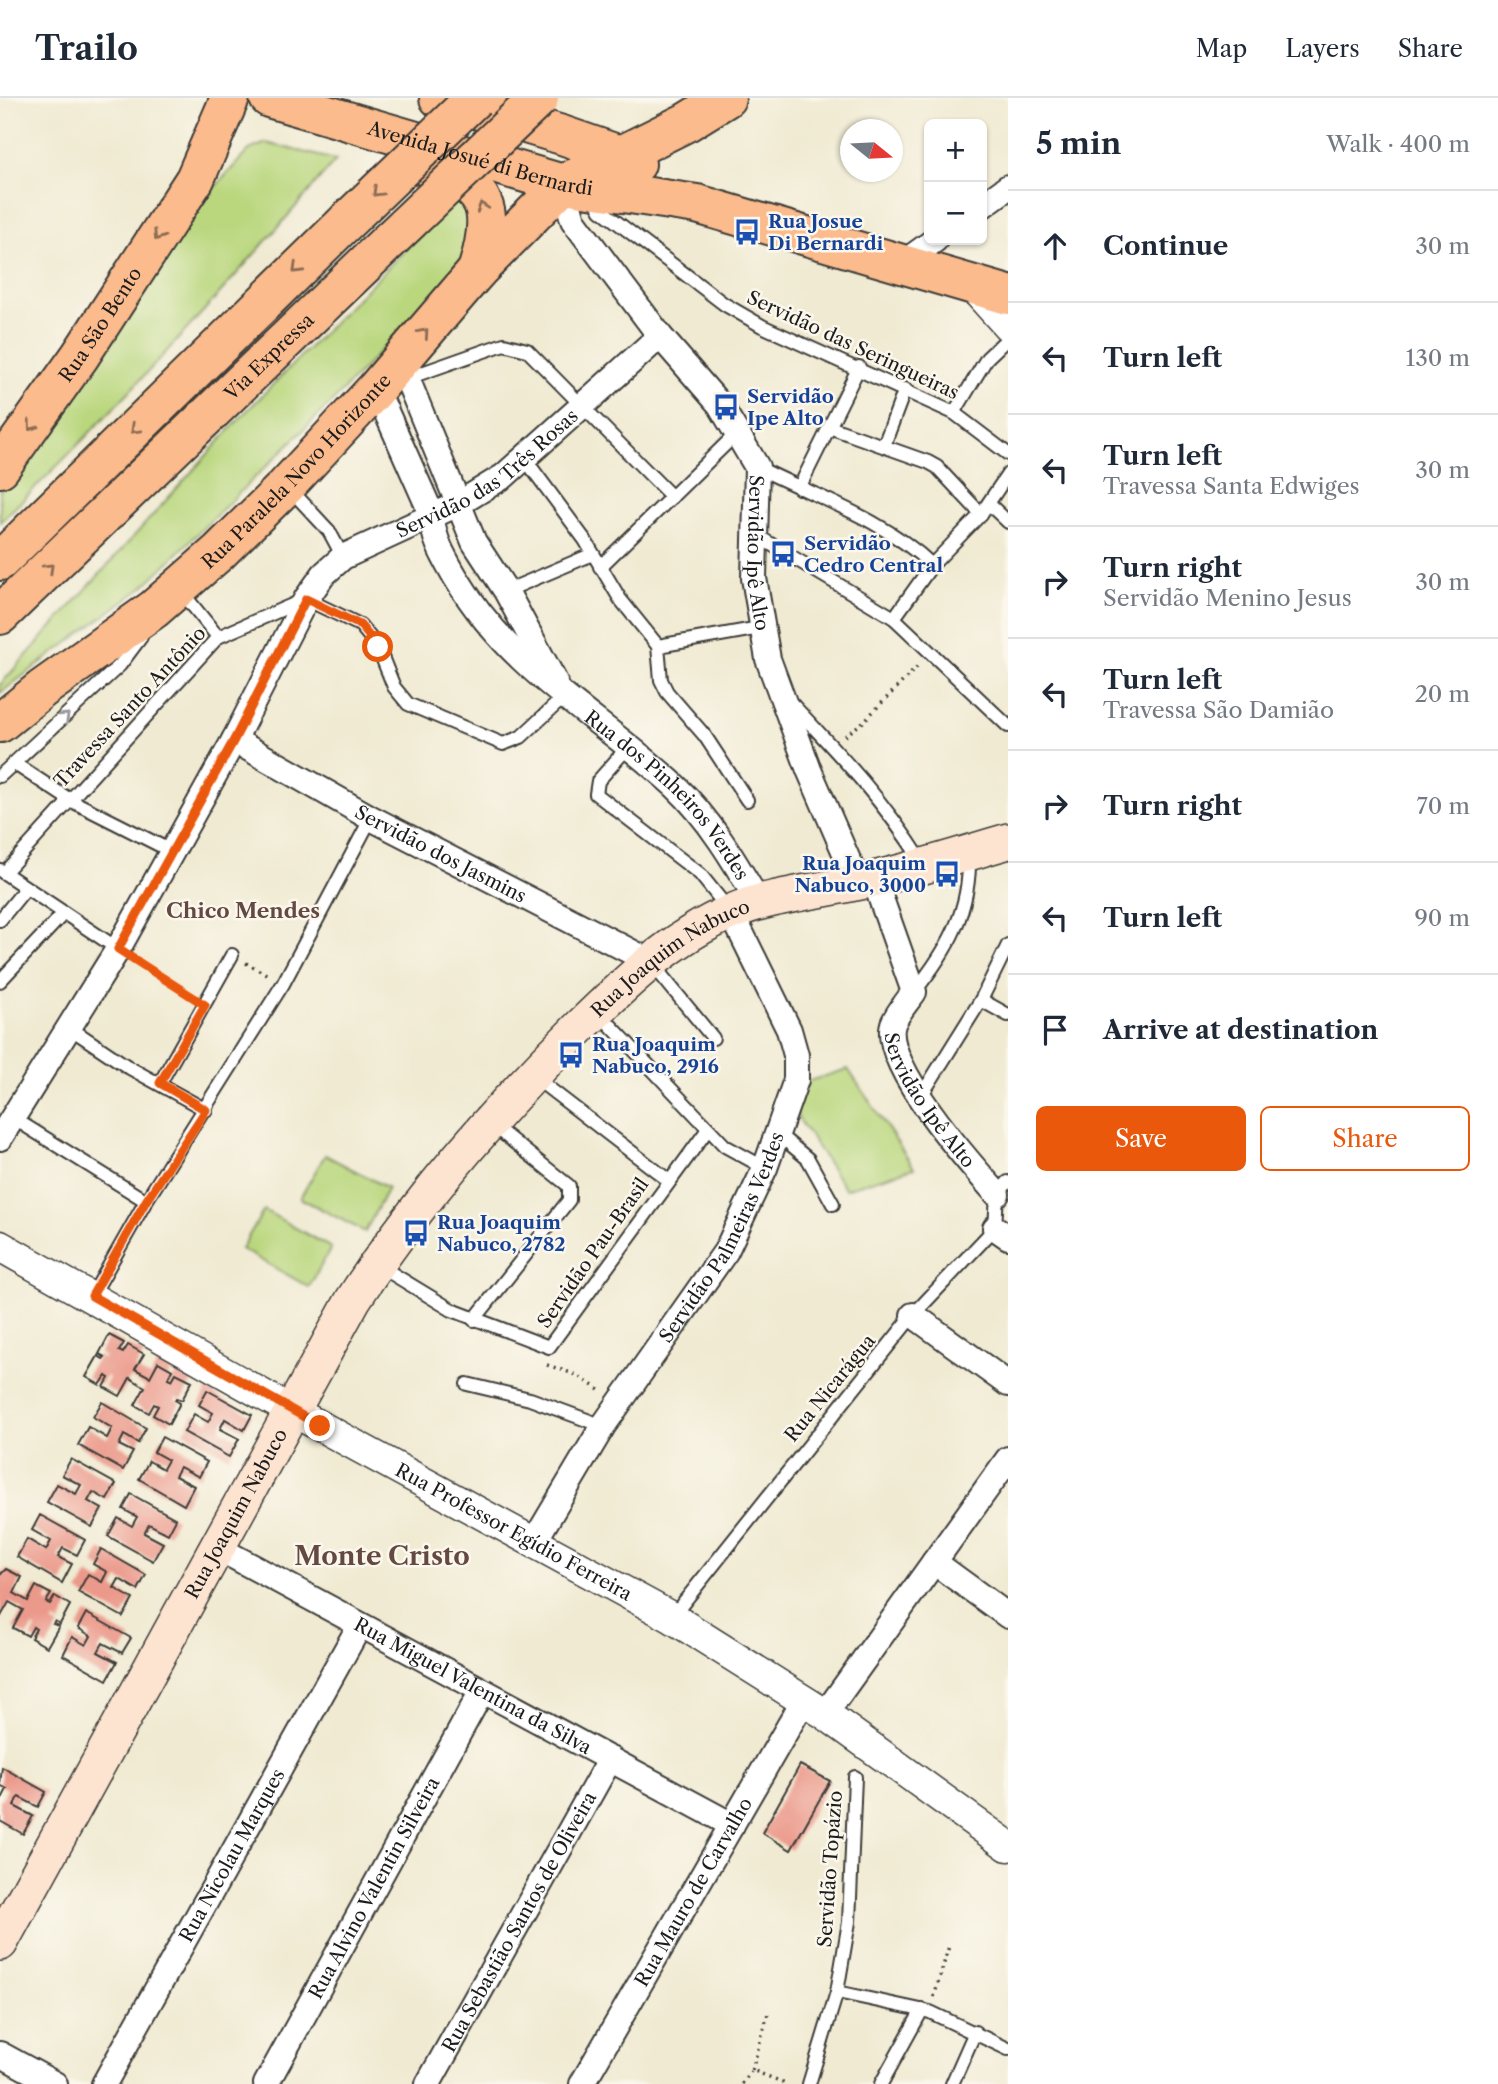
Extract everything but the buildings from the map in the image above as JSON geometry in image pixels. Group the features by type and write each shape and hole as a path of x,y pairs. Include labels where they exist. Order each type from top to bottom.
{"main road":[{"name":"Avenida Josué di Bernardi","path":"439,98 562,135 637,165 696,204"},
{"path":"0,561 475,98"},
{"path":"495,98 614,128 639,130 687,122"},
{"name":"Via Expressa","path":"0,615 538,98"},
{"path":"562,135 565,160 576,186 637,165 687,122 726,98"},
{"name":"Avenida Josué di Bernardi","path":"265,103 356,112 576,186 696,204 899,266 990,290"},
{"path":"265,103 455,174 472,187 485,211 484,247 477,271"},
{"name":"Rua São Bento","path":"0,468 80,356 195,179 265,103"},
{"name":"Rua Paralela Novo Horizonte","path":"0,723 51,682 167,599 286,486 394,376 477,271 576,186"},
{"name":"Rua Joaquim Nabuco","path":"0,1943 291,1410 376,1264 406,1222 490,1123 597,1011 651,962 692,932 745,907 866,881 1008,841"}],"street":[{"name":"Servidão Ipê Alto","path":"576,186 573,220 660,336 720,405 738,431 757,467 753,534 760,628 777,689 914,992 893,1024 895,1049 937,1126 1003,1188"},
{"path":"987,202 1008,187"},
{"path":"899,266 928,245"},
{"path":"990,290 1008,326"},
{"name":"Servidão das Três Rosas","path":"6,1128 118,949 234,740 306,599 324,574 343,557 460,503 504,476 660,336"},
{"name":"Rua dos Pinheiros Verdes","path":"394,376 460,503 474,542 506,591 563,698"},
{"name":"Rua dos Pinheiros Verdes","path":"394,376 432,515 433,534 438,548 484,621 563,698 690,802 725,847 745,907"},
{"name":"Servidão dos Jasmins","path":"234,740 371,818 651,962"},
{"name":"Servidão Palmeiras Verdes","path":"534,1542 603,1426 726,1251 765,1168 796,1080 796,1055 789,1030 745,907"},
{"name":"Rua Professor Egídio Ferreira","path":"0,1246 291,1410 671,1617 815,1707 1008,1846"},
{"path":"913,1315 1008,1384"},
{"name":"Rua Mauro de Carvalho","path":"582,2084 732,1825 815,1707 934,1562 1008,1459"},
{"name":"Rua Miguel Valentina da Silva","path":"216,1548 732,1825"},
{"path":"934,1562 1008,1616"},
{"name":"Rua Nicolau Marques","path":"104,2084 359,1625"},
{"name":"Rua Alvino Valentin Silveira","path":"265,2084 482,1691"},
{"name":"Rua Sebastião Santos de Oliveira","path":"428,2084 610,1759"},
{"path":"0,2054 55,2084"}],"lane":[{"name":"Servidão das Seringueiras","path":"576,186 601,210 724,304 762,326 859,367 954,413 1008,454"},
{"path":"954,413 987,358 1008,338"},
{"path":"394,376 504,344 527,350 672,497"},
{"path":"799,488 832,428 859,367"},
{"path":"884,445 905,389"},
{"path":"832,428 884,445 937,467 985,509 1008,522"},
{"path":"600,568 738,431"},
{"path":"525,459 593,554 620,599 658,646 661,680 667,692 705,736 747,800"},
{"path":"757,467 874,521 910,544 932,565"},
{"path":"894,618 932,565 985,509 1008,474"},
{"path":"286,486 319,519 343,557"},
{"path":"753,534 894,618 1008,726"},
{"path":"506,591 593,554"},
{"path":"0,776 120,665 167,599 218,637"},
{"path":"306,599 360,625 378,647 394,687 408,704 503,744 522,737 563,698"},
{"name":"Travessa Santo Antônio","path":"2,871 218,637 306,599"},
{"path":"658,646 760,628"},
{"path":"777,689 875,793 924,866"},
{"path":"627,748 598,781 596,794 745,907"},
{"path":"15,764 70,800 173,852"},
{"path":"92,1296 146,1201 206,1110 283,984 371,818"},
{"path":"914,992 942,957 953,935 970,881 969,852"},
{"path":"2,871 118,949"},
{"path":"0,920 26,888"},
{"path":"0,981 64,913"},
{"path":"921,1096 981,1000 1008,945"},
{"path":"160,1083 232,955"},
{"path":"651,962 713,1038"},
{"path":"981,1000 1008,1015"},
{"path":"597,1011 708,1129 735,1154 765,1168"},
{"path":"70,1028 104,1053 206,1110"},
{"path":"533,1076 668,1180"},
{"path":"474,1320 569,1200 571,1192 569,1186 490,1123"},
{"path":"6,1128 146,1201"},
{"name":"Servidão Pau-Brasil","path":"376,1264 429,1297 474,1320 549,1347 668,1180 708,1129"},
{"path":"778,1134 808,1159 833,1204"},
{"name":"Rua Nicarágua","path":"671,1617 913,1315 1002,1232 1003,1188"},
{"path":"467,1384 530,1399 603,1426"},
{"name":"Servidão Topázio","path":"809,2084 837,1992 849,1922 855,1777"},
{"path":"837,1992 926,2011 1008,2049"},
{"path":"881,2084 926,2011"},
{"path":"951,2084 975,2032"}],"path":[{"path":"832,746 863,722 931,653"},
{"path":"118,949 205,1005"},
{"path":"232,955 283,984"},
{"path":"549,1347 542,1359 546,1364 576,1375 618,1404"},
{"path":"926,2011 949,1946"},
{"path":"742,2084 752,2070 769,2010"},
{"path":"752,2070 788,2084"}],"green space":[{"path":"266,143 336,160 172,345 88,435 0,522 0,491 65,414 186,218 249,150"},
{"path":"460,194 472,231 469,258 331,403 144,586 0,693 0,685 242,416"},
{"path":"848,1069 914,1168 845,1189 793,1110 802,1083"},
{"path":"325,1155 388,1188 365,1232 300,1198"},
{"path":"264,1210 331,1248 309,1287 241,1249"}],"place":[{"name":"Rua Josue Di Bernardi","path":"747,232"},
{"name":"Servidão Ipe Alto","path":"726,407"},
{"name":"Servidão Cedro Central","path":"783,554"},
{"name":"Rua Joaquim Nabuco, 3000","path":"947,874"},
{"name":"Rua Joaquim Nabuco, 2916","path":"571,1055"},
{"name":"Rua Joaquim Nabuco, 2782","path":"416,1233"}],"district":[{"name":"Chico Mendes","path":"243,910"},
{"name":"Monte Cristo","path":"382,1556"}],"route":[{"path":"320,1426 92,1296 146,1201 206,1110 160,1083 205,1005 118,949 234,740 306,599 360,625 378,647"}]}
